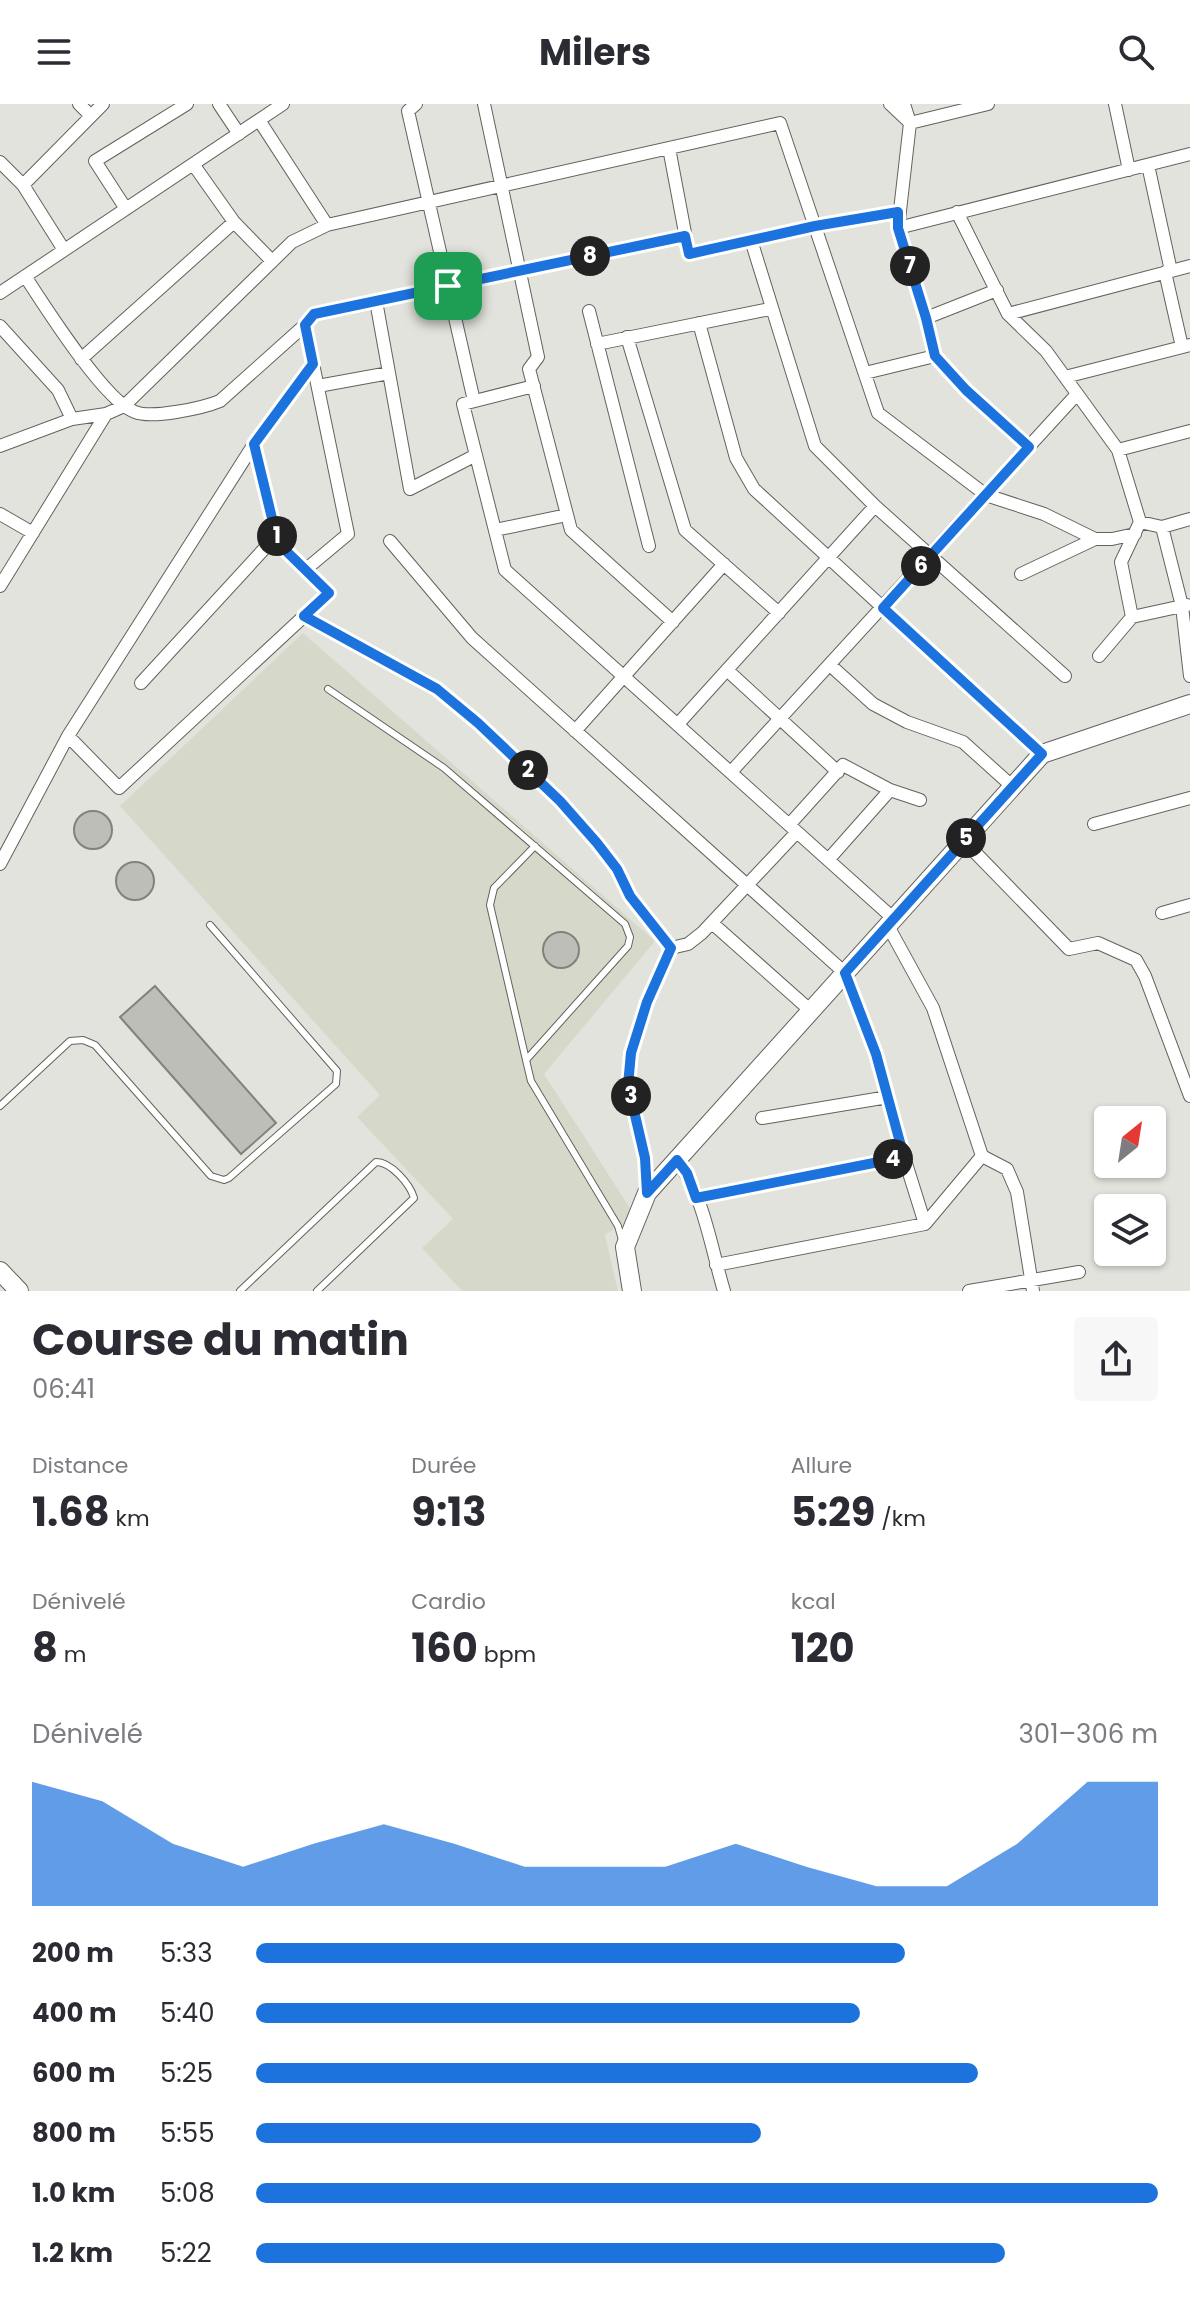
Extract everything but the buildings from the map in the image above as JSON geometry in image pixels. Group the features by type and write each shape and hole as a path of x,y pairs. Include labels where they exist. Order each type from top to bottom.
{"street":[{"path":"79,104 91,116"},
{"path":"23,185 103,104"},
{"path":"126,209 95,161 187,104"},
{"path":"219,104 239,134"},
{"path":"0,293 283,104"},
{"path":"416,104 408,111 474,401"},
{"path":"484,104 538,357 529,369 571,530 673,622"},
{"path":"890,104 910,123"},
{"path":"904,104 910,123 898,228 935,356 966,390 1029,447"},
{"path":"910,123 988,104"},
{"path":"1115,104 1129,170"},
{"path":"259,120 327,225"},
{"path":"1,447 72,419 106,414 124,406 292,242 327,225 780,123 878,413 986,495 1032,509 1095,539"},
{"path":"669,148 689,254 815,226 898,212"},
{"path":"898,228 1190,154"},
{"path":"0,162 23,185 64,250"},
{"path":"193,164 234,222 272,261"},
{"path":"1065,377 1186,346 1168,272 1148,165"},
{"path":"957,212 1008,314 1046,351 1118,450 1137,528 1121,562"},
{"path":"81,359 234,222"},
{"path":"25,276 81,359 124,406 136,413 157,414 206,407 220,401 314,314 685,236"},
{"path":"751,240 815,446 875,506 1065,676"},
{"path":"1008,314 1190,266"},
{"path":"926,318 997,290"},
{"path":"376,301 410,489 476,455"},
{"path":"597,344 770,309"},
{"path":"589,311 649,546"},
{"path":"699,323 736,458 754,489 1042,754"},
{"path":"305,325 348,534 305,570"},
{"path":"0,326 58,390 72,419"},
{"path":"627,337 685,530 779,613"},
{"path":"865,373 935,356"},
{"path":"0,864 68,736 254,444 313,364"},
{"path":"318,386 389,373"},
{"path":"534,386 463,404 505,570 793,828 891,922 933,1008 982,1156 1007,1169 1017,1192 1032,1285"},
{"path":"731,772 1077,394"},
{"path":"0,586 106,414"},
{"path":"1118,450 1190,431"},
{"path":"68,736 119,788 329,593 278,543 254,444"},
{"path":"678,724 875,506"},
{"path":"0,514 33,533"},
{"path":"495,530 567,515"},
{"path":"1021,574 1095,539 1112,539 1137,528 1162,527 1190,519"},
{"path":"1162,527 1186,605 1190,676"},
{"path":"141,683 276,536"},
{"path":"1112,539 1121,562 1132,617"},
{"path":"390,541 472,638 845,973 876,1054 925,1224"},
{"path":"575,731 724,564"},
{"path":"1099,656 1132,617 1186,605"},
{"path":"304,616 437,689 478,723 560,801 597,843 617,869 630,896 671,948"},
{"path":"830,665 873,704 907,722 963,742 1013,787"},
{"path":"727,670 838,772"},
{"path":"632,1291 625,1247 647,1193 1042,754 1190,704"},
{"path":"671,948 688,944 712,923 747,885 843,765 890,790 920,800"},
{"path":"828,860 890,790"},
{"path":"1094,824 1190,798"},
{"path":"964,841 1069,949 1098,943 1136,960 1145,976 1190,1096"},
{"path":"1162,913 1190,905"},
{"path":"712,923 811,1011"},
{"path":"647,1193 645,1158 628,1085 631,1053 647,1002 671,948"},
{"path":"762,1118 888,1097"},
{"path":"716,1265 925,1224 982,1156"},
{"path":"696,1198 904,1157"},
{"path":"677,1160 687,1173 696,1198 724,1291"},
{"path":"0,1271 19,1291"},
{"path":"969,1291 1032,1285 1079,1272"}],"lane":[{"path":"328,689 444,768 625,924 630,937 628,946 526,1060"},
{"path":"535,846 494,888 490,905 531,1081 618,1226 625,1247"},
{"path":"0,1106 70,1041 83,1040 95,1045 211,1176 224,1180 229,1178 336,1084 337,1071 210,925"},
{"path":"241,1291 376,1162 382,1161 412,1191 414,1198 317,1291"}],"shaded area":[{"path":"303,633 655,941 544,1074 635,1216 605,1235 618,1291 462,1291 422,1248 453,1219 357,1117 380,1095 120,806"}],"route":[{"path":"898,212 898,228 935,356 966,390 1029,447 883,608 1042,754 845,973 876,1054 904,1157 696,1198 687,1173 677,1160 647,1193 645,1158 628,1085 631,1053 647,1002 671,948 630,896 617,869 597,843 560,801 478,723 437,689 304,616 329,593 278,543 254,444 313,364 305,325 314,314 448,286 685,236 689,254 815,226 898,212"}]}
